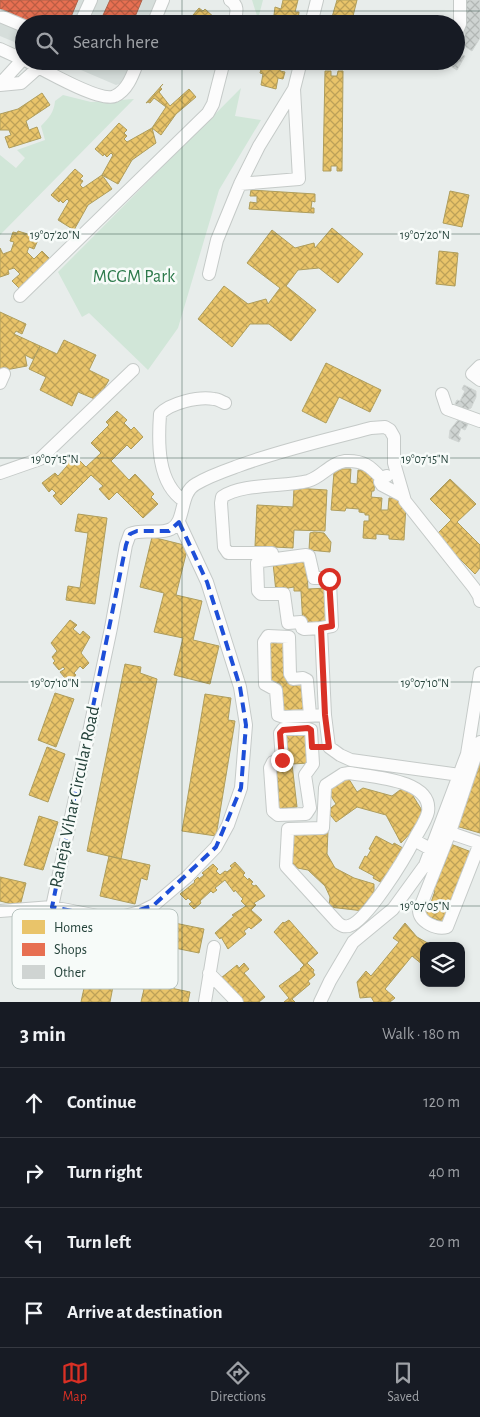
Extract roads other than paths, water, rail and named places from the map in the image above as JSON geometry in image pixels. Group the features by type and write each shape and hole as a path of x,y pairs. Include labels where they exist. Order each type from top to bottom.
{"street":[{"path":"84,15 91,0"},
{"path":"157,15 163,0"},
{"path":"230,0 235,3 236,15"},
{"path":"313,15 317,0"},
{"path":"460,0 460,15"},
{"path":"0,16 15,22"},
{"path":"0,49 15,56"},
{"path":"0,84 15,69"},
{"path":"0,84 21,83 36,70"},
{"path":"45,70 90,93 113,98 130,82 135,70"},
{"path":"20,296 208,113 213,104 222,70"},
{"path":"240,184 299,179 294,89 299,70"},
{"path":"209,274 217,240 240,184 259,146 294,89"},
{"path":"480,366 472,374 480,380"},
{"path":"0,473 40,458 133,370"},
{"path":"442,394 447,409 480,421"},
{"path":"184,501 171,490 161,463 160,414 170,406 197,399 215,399 225,403"},
{"path":"179,522 184,501 194,485 225,470 296,447 371,428 385,427 390,430 394,437 394,463 405,501 474,588 480,601"},
{"path":"277,552 228,554 224,546 222,497 234,490 309,481 334,465 346,461 368,464 381,478 380,482 382,485 403,496"},
{"path":"381,478 397,476"},
{"name":"Raheja Vihar Circular Road","path":"52,907 111,628 126,545 130,534 137,531 169,531 179,522 207,582 240,687 246,726 241,788 228,825 216,848 187,877 154,905 146,909"},
{"path":"309,556 314,578 326,578 330,582 332,626 321,628 304,629 301,622 288,623 284,594 261,594 258,591 257,563 309,556"},
{"path":"321,628 325,715 329,747"},
{"path":"310,716 307,680 303,678 293,679 290,674 289,637 268,636 264,642 265,684 276,690 278,714 284,717 310,716 325,715"},
{"path":"444,831 480,843 452,920 447,927 441,928 423,920 419,910 467,754 480,673"},
{"path":"308,728 311,730 312,747 312,764 305,775 310,808 306,814 278,815 273,811 270,768 273,762 282,760 281,731 308,728"},
{"path":"320,1002 353,942 392,909 425,865 444,831 480,742"},
{"path":"312,747 329,747 351,760 460,775"},
{"path":"349,773 405,783 421,792 427,802 428,812 414,840 401,865 369,909 351,926 338,923 286,866 288,829 323,828 326,785 343,774 349,773"},
{"path":"414,840 432,850"},
{"name":"Raheja Vihar Circular Road","path":"26,909 52,907 63,909"},
{"path":"205,1002 214,947"},
{"path":"210,973 237,1002"}],"park label":[{"name":"MCGM Park","path":"134,277"}]}
